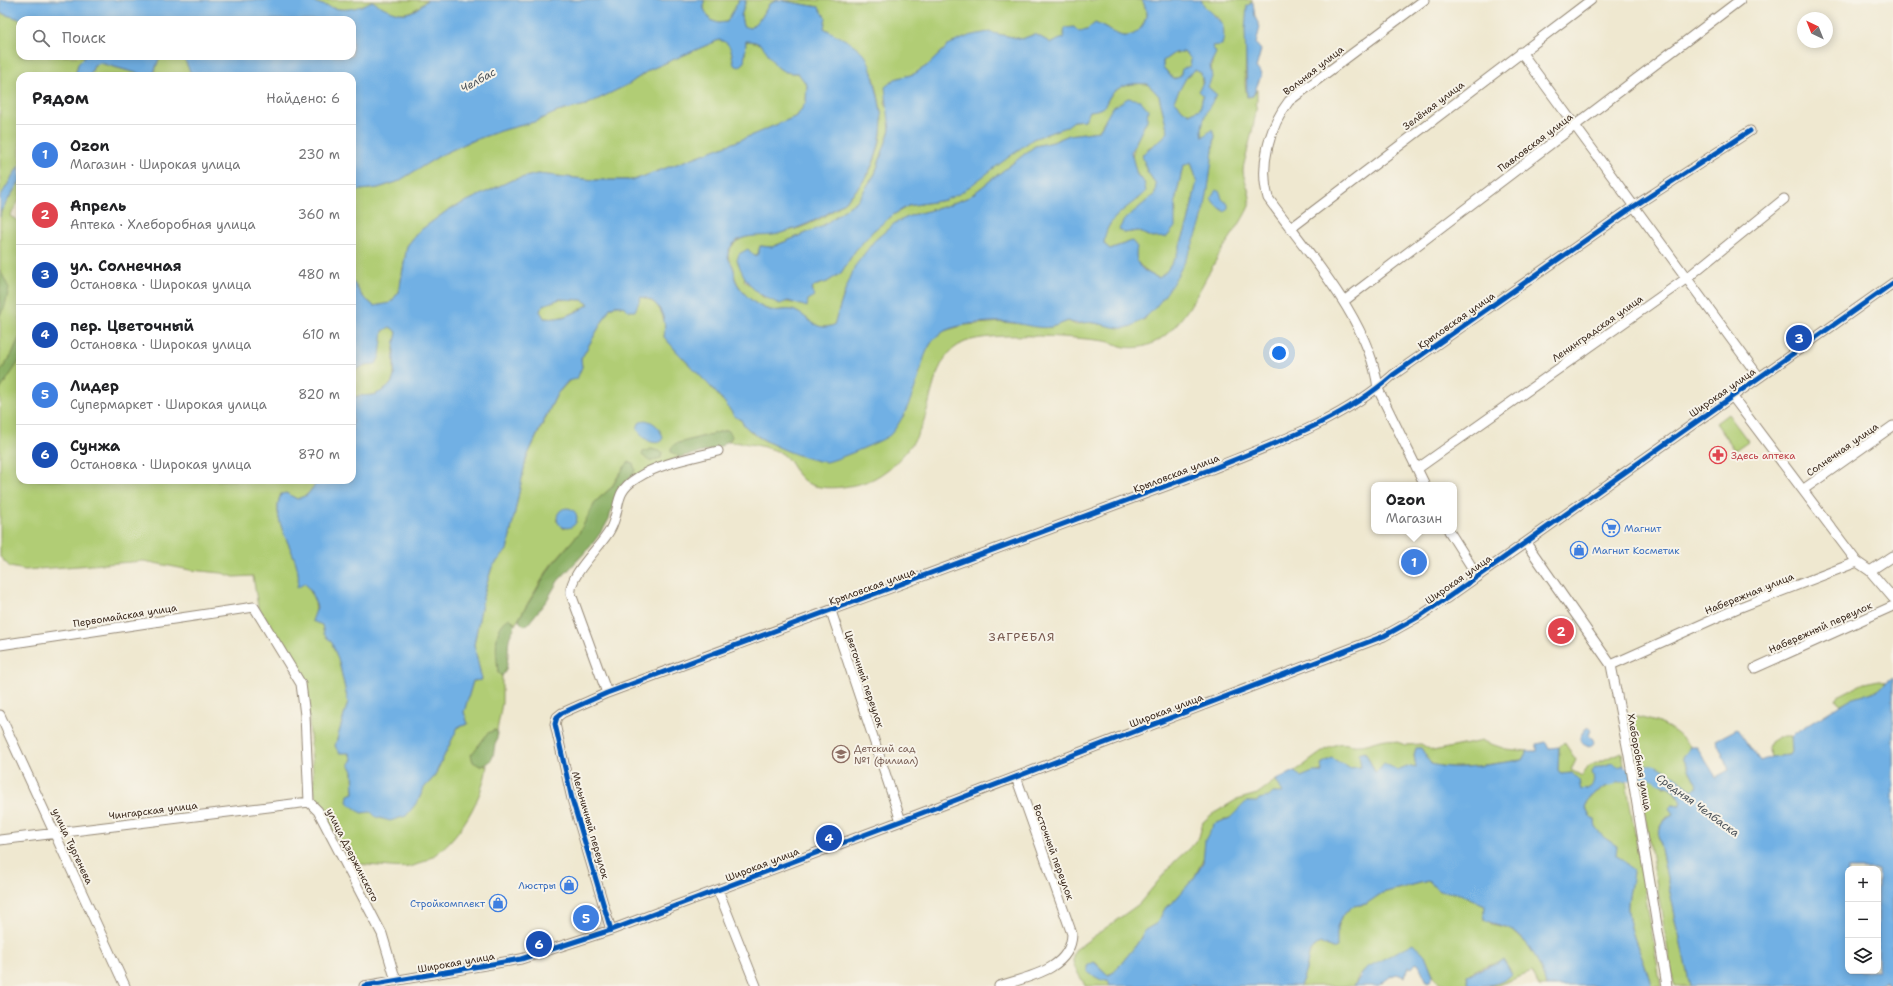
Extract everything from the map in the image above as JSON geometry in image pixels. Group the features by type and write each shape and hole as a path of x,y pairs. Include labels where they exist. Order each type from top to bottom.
{"street":[{"name":"Вольная улица","path":"1423,482 1378,389 1376,372 1369,350 1344,301 1268,198 1264,185 1270,138 1281,112 1289,101 1424,0"},
{"name":"Зелёная улица","path":"1290,229 1591,0"},
{"name":"Павловская улица","path":"1344,301 1740,0"},
{"path":"1521,52 1759,377"},
{"name":"Крыловская улица","path":"556,724 557,717 570,708 607,693 1216,467 1326,420 1356,404 1378,389 1393,375 1634,207 1750,131"},
{"name":"Ленинградская улица","path":"1416,469 1687,278 1784,199"},
{"name":"Широкая улица","path":"365,986 521,959 612,930 1384,636 1420,616 1478,577 1893,283"},
{"path":"1732,396 1804,489 1857,562 1870,571 1893,598"},
{"name":"Солнечная улица","path":"1804,489 1893,426"},
{"path":"607,693 571,594 571,586 578,573 610,531 616,518 620,493 624,487 637,477 656,468 718,451"},
{"path":"1451,534 1478,577"},
{"name":"Хлеборобная улица","path":"1526,542 1611,665 1629,756 1667,986"},
{"path":"1870,571 1893,556"},
{"name":"Набережная улица","path":"1611,665 1738,608 1857,562"},
{"name":"Набережный переулок","path":"1755,668 1893,606"},
{"name":"Первомайская улица","path":"0,646 254,607 301,684 305,715 309,802"},
{"name":"Цветочный переулок","path":"831,611 901,821"},
{"name":"улица Тургенева","path":"0,715 56,833 125,986"},
{"name":"Мельничный переулок","path":"556,724 572,799 612,930"},
{"name":"Восточный переулок","path":"999,986 1053,967 1070,949 1072,934 1016,777"},
{"name":"Чингарская улица","path":"0,840 309,802"},
{"name":"улица Дзержинского","path":"309,802 318,811 382,934 396,981"},
{"path":"718,890 756,986"}],"green space":[{"path":"308,0 427,0 420,6 407,13 400,13 387,10 372,2 354,8 340,9"},
{"path":"704,0 740,0 727,22 718,23 710,20 704,9"},
{"path":"746,0 778,0 769,4 762,17 750,28 743,26 741,16"},
{"path":"778,0 1142,0 1146,9 1146,17 1140,29 1128,36 1123,36 1095,23 1087,30 1051,43 1035,34 1022,39 988,32 950,44 928,65 914,74 895,79 885,102 889,111 890,130 875,174 858,200 821,227 772,247 760,246 758,254 754,256 744,280 764,298 799,304 808,300 814,286 827,282 841,273 855,251 873,231 893,215 908,206 945,200 1033,139 1066,126 1074,121 1085,120 1090,111 1104,106 1112,94 1119,88 1135,84 1148,84 1159,96 1168,132 1159,142 1148,148 1147,171 1156,184 1155,194 1124,220 1124,233 1138,231 1152,238 1176,213 1175,202 1183,166 1191,162 1197,181 1188,223 1176,257 1166,272 1159,278 1147,272 1123,244 1110,249 1104,244 1104,233 1112,221 1124,208 1138,199 1144,182 1137,174 1132,159 1135,144 1147,120 1104,121 1099,131 1069,135 1053,142 1035,146 969,197 943,207 912,215 895,223 874,241 845,291 834,325 828,327 818,326 794,311 770,310 759,306 749,298 737,283 734,269 728,255 730,249 737,241 747,237 777,234 799,228 819,219 837,208 852,195 874,162 880,143 882,122 879,100 872,73 831,32 824,28 819,7"},
{"path":"1201,0 1253,0 1247,6 1245,84 1247,97 1253,96 1257,89 1257,100 1254,124 1243,171 1250,202 1243,217 1193,301 1171,330 1158,341 1142,347 1125,347 1091,339 1034,336 994,337 965,342 954,349 945,358 939,369 934,382 924,421 911,445 888,469 875,478 858,484 837,488 827,488 808,484 799,476 789,461 779,452 760,446 728,442 732,437 727,430 675,444 680,457 632,476 635,470 620,473 611,488 596,501 579,533 550,566 515,625 513,620 497,638 498,673 502,676 502,703 497,731 494,730 489,733 482,745 480,766 487,765 484,780 472,810 463,825 440,851 427,860 413,866 397,868 362,864 346,856 315,797 306,684 303,676 258,607 253,576 234,577 222,573 190,570 144,561 25,570 10,567 0,557 0,217 1,211 16,187 16,206 10,216 16,220 16,484 316,484 307,495 297,499 286,493 281,494 278,506 282,529 292,552 299,575 298,587 305,583 314,598 316,607 315,616 322,625 324,634 332,643 339,662 348,702 335,746 349,753 352,759 349,764 353,771 354,794 376,817 418,801 424,788 434,777 458,727 468,724 464,712 473,681 482,680 474,645 484,593 492,567 507,550 526,459 557,394 582,367 581,359 610,308 616,305 625,307 641,297 648,299 658,307 661,312 665,331 664,337 718,395 734,415 751,431 766,441 798,454 903,417 919,376 924,355 933,340 944,331 965,325 1002,322 1051,327 1068,321 1076,325 1087,322 1125,328 1145,319 1201,223 1209,181 1215,135 1203,137 1202,126 1210,104 1217,95 1208,87 1215,53 1211,46 1220,19 1204,7","holes":["569,508 577,517 564,529 556,520"]},
{"path":"0,13 16,18 16,60 82,60 78,64 76,72 16,72 16,171 0,197"},
{"path":"719,40 727,42 731,47 732,56 744,63 746,41 755,42 765,49 780,69 787,72 798,73 807,85 806,102 797,116 738,141 634,180 594,180 538,174 512,180 448,210 418,232 407,246 399,292 390,303 374,306 362,296 356,286 356,191 378,188 397,182 441,155 469,142 500,131 534,122 557,112 586,105 629,84 649,70"},
{"path":"1184,52 1191,59 1190,66 1183,69 1180,77 1173,79 1163,67 1163,61 1174,53"},
{"path":"159,60 185,60 190,72 154,72"},
{"path":"100,63 133,72 91,72 94,65"},
{"path":"1195,70 1201,72 1203,95 1200,109 1189,114 1174,100 1186,78"},
{"path":"0,270 9,288 5,306 0,315"},
{"path":"560,299 582,300 589,304 562,317 544,318 540,311 543,305"},
{"path":"390,327 397,332 394,348 394,376 392,381 389,386 376,394 356,397 356,370 365,365 381,342 383,330"},
{"path":"16,345 16,366 0,390 0,372 11,356"},
{"path":"1728,414 1748,441 1735,450 1716,423"},
{"path":"727,430 730,432 732,437 728,442 715,448 701,453 680,457 671,452 671,448 675,444"},
{"path":"651,449 662,452 661,458 649,461 642,455 643,452"},
{"path":"629,462 633,463 635,470 632,476 618,489 609,519 604,528 590,547 558,581 547,600 528,624 524,626 519,621 520,617 551,566 579,533 596,501 611,488"},
{"path":"510,618 515,625 509,639 507,663 505,673 502,676 498,673 496,642 500,628 504,622"},
{"path":"1879,680 1886,683 1870,693 1841,704 1836,699 1838,696 1864,683"},
{"path":"1632,717 1646,719 1673,730 1691,747 1683,757 1698,787 1692,791 1673,775 1664,786 1670,787 1682,802 1680,806 1672,805 1670,808 1673,814 1663,822 1658,835 1690,986 1674,986 1629,721"},
{"path":"494,730 497,731 497,739 492,758 485,765 480,766 473,762 471,755 488,733"},
{"path":"1778,737 1791,737 1792,750 1789,755 1771,757 1768,748 1770,742"},
{"path":"1387,739 1406,745 1421,744 1433,751 1482,741 1506,749 1527,751 1522,760 1476,766 1453,767 1431,764 1421,748 1416,748 1414,755 1416,768 1408,767 1400,770 1383,769 1375,772 1365,752 1361,767 1349,768 1343,764 1301,777 1295,771 1324,750 1335,745 1341,743 1362,745"},
{"path":"1564,742 1576,760 1571,770 1582,776 1589,766 1622,752 1624,765 1618,767 1614,765 1605,765 1599,768 1593,772 1593,785 1581,790 1578,780 1572,773 1561,774 1558,770 1559,747"},
{"path":"1276,780 1284,793 1258,803 1246,802 1230,818 1223,820 1194,878 1175,900 1166,907 1157,923 1145,930 1137,944 1116,970 1108,975 1095,962 1087,966 1108,980 1110,986 1085,986 1074,964 1073,955 1075,950 1139,904 1175,861 1194,844 1199,837 1203,822 1211,815 1236,800 1257,794"},
{"path":"1626,781 1661,986 1651,986 1646,967 1629,921 1628,902 1633,871 1616,855 1610,841 1598,833 1595,819 1590,817 1585,807 1592,796 1597,792 1608,786"},
{"path":"1428,881 1439,891 1458,892 1485,905 1491,924 1510,928 1529,946 1540,964 1546,986 1539,986 1532,972 1496,986 1489,986 1509,977 1510,969 1500,964 1488,965 1467,975 1469,986 1444,984 1435,978 1425,955 1359,975 1354,986 1300,986 1311,951 1320,943 1332,949 1337,927 1342,916 1353,906 1366,904 1382,893"}],"water":[{"name":"Челбас","path":"0,0 308,0 340,9 354,8 372,1 394,12 407,13 420,7 427,0 704,0 704,9 710,20 718,23 727,22 739,0 746,0 741,16 743,26 750,28 762,17 769,4 778,0 819,7 826,18 824,28 858,48 866,57 871,69 882,116 879,144 873,164 863,181 851,196 836,208 818,219 778,234 742,238 729,249 728,258 733,266 737,284 749,298 759,306 770,310 794,311 814,324 823,327 834,325 855,266 874,241 895,223 912,215 943,207 969,197 1035,146 1053,142 1069,135 1099,131 1112,108 1128,98 1140,100 1148,109 1147,120 1131,152 1137,175 1144,182 1146,191 1113,220 1105,234 1104,244 1110,249 1132,241 1137,247 1136,259 1140,267 1159,278 1166,272 1176,257 1188,223 1197,181 1191,162 1183,166 1175,202 1175,227 1167,237 1152,238 1138,231 1124,233 1119,229 1124,220 1155,194 1156,184 1147,171 1142,155 1162,139 1168,132 1159,96 1148,84 1131,84 1119,88 1111,94 1104,106 1097,110 1090,111 1085,120 1074,121 1066,127 1033,139 961,193 945,200 908,206 893,215 873,231 855,251 841,273 827,282 814,286 811,291 815,296 808,300 807,307 788,301 780,304 764,296 752,288 744,276 737,260 739,254 748,249 754,256 758,254 760,246 772,247 821,227 858,200 875,174 890,130 885,87 895,79 914,74 928,65 950,44 969,36 988,32 1022,39 1035,34 1051,43 1063,38 1065,28 1074,27 1079,32 1087,30 1095,23 1123,36 1132,35 1140,29 1145,21 1146,10 1142,0 1201,0 1221,23 1224,36 1222,45 1212,46 1216,53 1210,65 1212,77 1208,87 1217,95 1208,109 1202,126 1203,137 1212,129 1215,135 1204,211 1197,235 1182,267 1172,284 1150,314 1137,323 1125,328 1068,321 1055,326 1042,328 1015,323 998,322 968,324 943,332 933,341 927,351 911,399 900,422 890,435 869,446 826,462 806,458 766,441 746,427 741,420 734,415 718,395 664,337 665,331 663,318 658,306 648,299 641,297 635,311 629,311 625,307 616,305 610,308 581,359 582,367 577,379 568,381 557,394 526,459 507,550 492,567 484,593 474,645 482,680 473,681 464,712 468,724 458,727 434,777 424,788 418,801 406,816 390,821 376,817 371,812 361,813 347,802 348,795 354,793 353,771 349,764 352,759 349,753 339,753 335,746 348,702 339,662 332,643 324,634 322,625 312,621 317,607 310,590 305,583 297,588 298,576 296,564 282,529 278,506 281,494 286,493 297,499 307,495 316,484 356,484 356,397 373,395 389,386 394,376 394,348 397,332 390,327 383,331 380,356 376,364 365,365 356,370 356,286 362,296 374,306 390,303 399,292 407,246 418,232 448,210 512,180 538,174 594,180 634,180 738,141 797,116 806,102 807,85 798,73 787,72 780,69 760,44 754,42 746,41 744,63 739,67 734,65 731,49 727,43 719,40 649,70 629,84 586,105 557,112 534,122 500,131 469,142 441,155 397,182 378,188 356,191 356,72 190,72 185,60 356,60 356,16 16,16 16,18 0,13","holes":["1184,52 1191,59 1190,66 1182,69 1180,77 1173,79 1163,67 1163,61 1174,53","1195,70 1201,73 1203,83 1198,91 1203,96 1200,109 1189,114 1174,100 1186,78","560,299 582,300 589,304 568,316 544,318 540,311 543,305"]},
{"path":"1253,2 1255,17 1260,27 1256,44 1261,50 1256,68 1262,73 1253,96 1247,97 1245,30 1247,6"},
{"path":"82,60 159,60 154,72 133,72 100,63 94,65 91,72 76,72 78,64"},
{"path":"16,171 16,187 1,211 0,217 0,197"},
{"path":"1216,190 1220,192 1222,199 1228,204 1228,209 1225,212 1214,203 1211,198"},
{"path":"645,420 652,422 659,428 663,438 660,442 656,443 649,441 637,429 639,423"},
{"path":"567,508 574,511 577,518 574,525 567,528 560,525 557,518 560,511"},
{"path":"1893,678 1893,986 1888,986 1886,981 1877,986 1690,986 1658,835 1663,822 1673,814 1669,808 1672,805 1680,806 1682,802 1673,790 1645,774 1641,766 1648,765 1661,768 1692,790 1698,787 1683,757 1691,747 1697,747 1716,777 1729,770 1716,740 1737,729 1760,761 1771,757 1789,755 1792,750 1791,737 1795,733 1850,699 1876,691"},
{"path":"1588,727 1591,728 1589,736 1593,739 1594,743 1589,747 1583,744 1580,738 1584,730"},
{"path":"1546,742 1549,748 1559,747 1558,770 1561,774 1572,773 1579,780 1581,790 1591,787 1594,779 1592,772 1595,768 1612,763 1618,767 1624,765 1626,781 1608,786 1596,792 1585,807 1590,817 1595,819 1595,824 1599,832 1617,846 1616,855 1633,871 1628,902 1629,921 1646,967 1651,986 1546,986 1538,961 1524,940 1510,929 1484,919 1485,905 1458,893 1439,891 1428,881 1382,893 1366,904 1353,906 1342,916 1337,927 1337,947 1332,949 1320,943 1311,951 1300,986 1110,986 1108,980 1101,980 1087,972 1087,966 1094,962 1108,975 1116,970 1137,944 1145,930 1157,923 1166,907 1175,900 1194,878 1203,863 1205,840 1214,824 1230,818 1246,802 1257,802 1259,799 1269,797 1273,793 1283,793 1276,780 1295,771 1301,777 1313,772 1322,772 1321,764 1332,758 1349,768 1361,767 1359,754 1365,752 1375,772 1380,769 1384,763 1397,770 1407,766 1416,768 1414,755 1416,748 1421,748 1431,764 1465,767 1522,760 1527,751 1537,751 1537,744"},
{"path":"1414,943 1425,955 1433,975 1430,981 1427,982 1419,965 1416,963 1412,968 1408,967 1404,977 1397,974 1391,976 1378,986 1354,986 1366,968"},
{"path":"1503,960 1512,974 1508,978 1498,983 1469,986 1467,975"}],"waterway":[{"name":"Средняя Челбаска","path":"1609,780 1615,776 1652,771 1661,777"}],"cycle path":[{"path":"611,930 572,799 555,724 557,717 562,713 607,693 1209,470 1306,430 1351,406 1633,207 1750,131"},
{"path":"364,986 521,959 611,930 901,821 1384,636 1420,616 1447,598 1893,283"}],"place":[{"name":"ул. Солнечная","path":"1799,338"},
{"name":"Здесь аптека","path":"1718,455"},
{"name":"Магнит","path":"1611,528"},
{"name":"Магнит Косметик","path":"1579,550"},
{"name":"Ozon","path":"1414,562"},
{"name":"Апрель","path":"1561,631"},
{"name":"Детский сад №1 (филиал)","path":"841,754"},
{"name":"пер. Цветочный","path":"829,838"},
{"name":"Люстры","path":"569,885"},
{"name":"Стройкомплект","path":"498,903"},
{"name":"Лидер","path":"586,918"},
{"name":"Сунжа","path":"539,944"}],"district":[{"name":"ЗАГРЕБЛЯ","path":"1022,637"}]}
